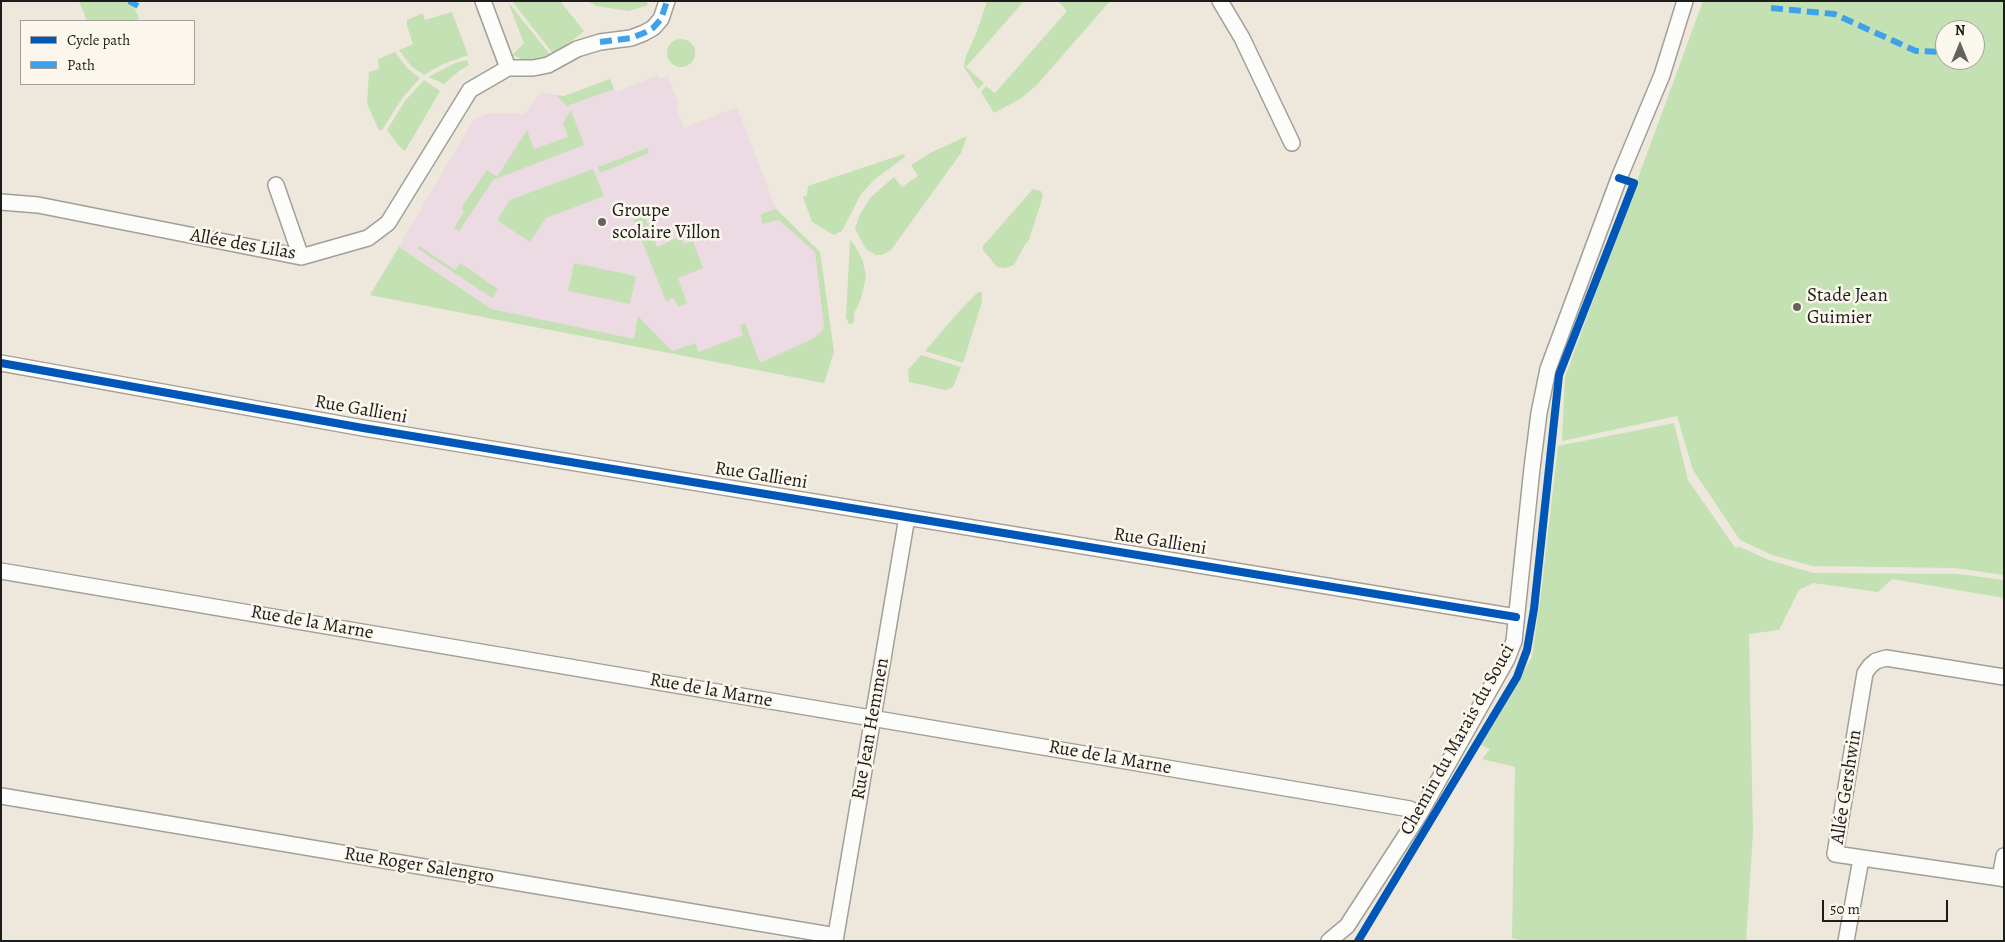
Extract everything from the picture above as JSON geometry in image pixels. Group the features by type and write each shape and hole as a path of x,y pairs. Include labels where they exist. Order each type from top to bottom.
{"street":[{"path":"482,1 508,68 533,68 548,65 577,49 600,42 631,38 644,33 653,28 661,19 667,1"},
{"path":"1220,1 1242,38 1292,143"},
{"name":"Chemin du Marais du Souci","path":"1336,939 1419,815 1507,659 1514,641 1539,413 1548,369 1619,178 1662,75 1685,1"},
{"name":"Allée des Lilas","path":"1,202 38,205 301,257 368,238 388,223 470,90 508,68"},
{"path":"276,185 301,257"},
{"name":"Rue Gallieni","path":"1,363 364,428 1516,617"},
{"name":"Rue Jean Hemmen","path":"836,938 907,517"},
{"name":"Rue de la Marne","path":"1,571 1410,808 1419,815"},
{"name":"Allée Gershwin","path":"2002,878 1835,854 1865,673 1876,661 1886,658 2004,677"},
{"name":"Rue Roger Salengro","path":"1,796 836,938"},
{"path":"2002,878 2004,856"},
{"path":"1846,941 1861,859"}],"shaded area":[{"name":"Groupe scolaire Villon","path":"658,75 660,79 668,76 679,106 676,107 684,128 737,107 776,209 820,252 834,352 824,383 370,295 474,119 489,113 524,114 541,92 564,96 610,79 616,92"}],"green space":[{"path":"79,1 132,1 139,19 136,20 87,20"},
{"path":"512,1 560,1 584,31 554,55"},
{"path":"587,1 646,1 648,5 629,11 596,6"},
{"path":"987,1 1024,1 966,67 984,83 978,89 964,67 966,56"},
{"path":"1060,1 1110,1 1036,86 1020,99 994,113 981,92 986,86 995,93 1067,11"},
{"name":"Stade Jean Guimier","path":"1703,1 2004,1 2004,575 1955,568 1813,566 1772,555 1740,540 1693,470 1677,416 1562,441 1565,377"},
{"path":"508,2 552,57 540,61 526,61 512,55 524,43"},
{"path":"452,12 468,55 443,64 424,75 411,66 399,50 413,44 407,20 423,13 425,20"},
{"path":"681,39 691,43 695,53 691,63 681,67 671,63 667,53 671,43"},
{"path":"395,52 407,68 420,78 403,97 382,130 379,130 367,104 369,72 379,69 378,59"},
{"path":"467,60 469,65 444,84 428,77 455,63"},
{"path":"610,79 614,89 567,106 556,95 564,96"},
{"path":"424,80 440,91 405,151 387,130 405,101"},
{"path":"571,110 584,145 493,180 459,231 454,228 464,212 462,209 463,205 487,170 497,177 527,130 534,149 568,137 563,123"},
{"path":"967,136 961,153 891,250 882,255 876,255 866,249 855,229 860,214 871,197 894,177 902,187 918,176 911,165 930,153"},
{"path":"647,148 649,153 600,173 598,167"},
{"path":"904,154 905,157 875,179 861,194 842,231 834,235 812,222 803,197 807,195 808,186"},
{"path":"593,169 604,196 546,218 530,242 497,220 510,200"},
{"path":"1033,189 1041,191 1043,196 1029,240 1014,265 1005,268 997,267 983,250 983,246"},
{"path":"776,209 820,252 834,352 824,383 370,295 399,247 491,309 634,339 638,316 672,351 695,343 699,352 743,335 740,325 745,323 760,363 814,338 822,331 824,325 815,252 779,220 762,224 761,214"},
{"path":"645,217 657,247 681,236 684,244 693,241 703,268 678,278 687,303 678,307 674,298 670,298 669,302 666,301 633,219"},
{"path":"850,240 863,261 866,277 861,299 854,313 853,323 849,324 846,317"},
{"path":"419,246 455,270 460,263 498,289 492,298 417,248"},
{"path":"574,263 636,276 630,304 568,291"},
{"path":"978,292 982,292 982,302 963,363 925,351 962,308"},
{"path":"921,355 961,367 953,387 946,390 909,382 908,370"},
{"path":"1674,423 1688,480 1736,549 1738,546 1769,560 1813,573 1959,574 2004,580 2004,598 1892,579 1878,592 1813,583 1799,590 1779,630 1749,634 1753,833 1746,941 1522,941 1512,938 1515,767 1482,759 1490,749 1481,745 1532,657 1558,446"}],"marked path":[{"path":"129,1 138,6"},
{"path":"600,42 631,38 653,28 661,19 667,1"},
{"path":"1771,8 1834,14 1916,51 1935,52"}],"cycle path":[{"path":"1358,941 1517,677 1527,650 1534,609 1559,375 1634,183 1619,178"},
{"path":"1,363 363,428 1516,617"}],"place":[{"name":"Groupe scolaire Villon","path":"602,222"},
{"name":"Stade Jean Guimier","path":"1797,307"}]}
